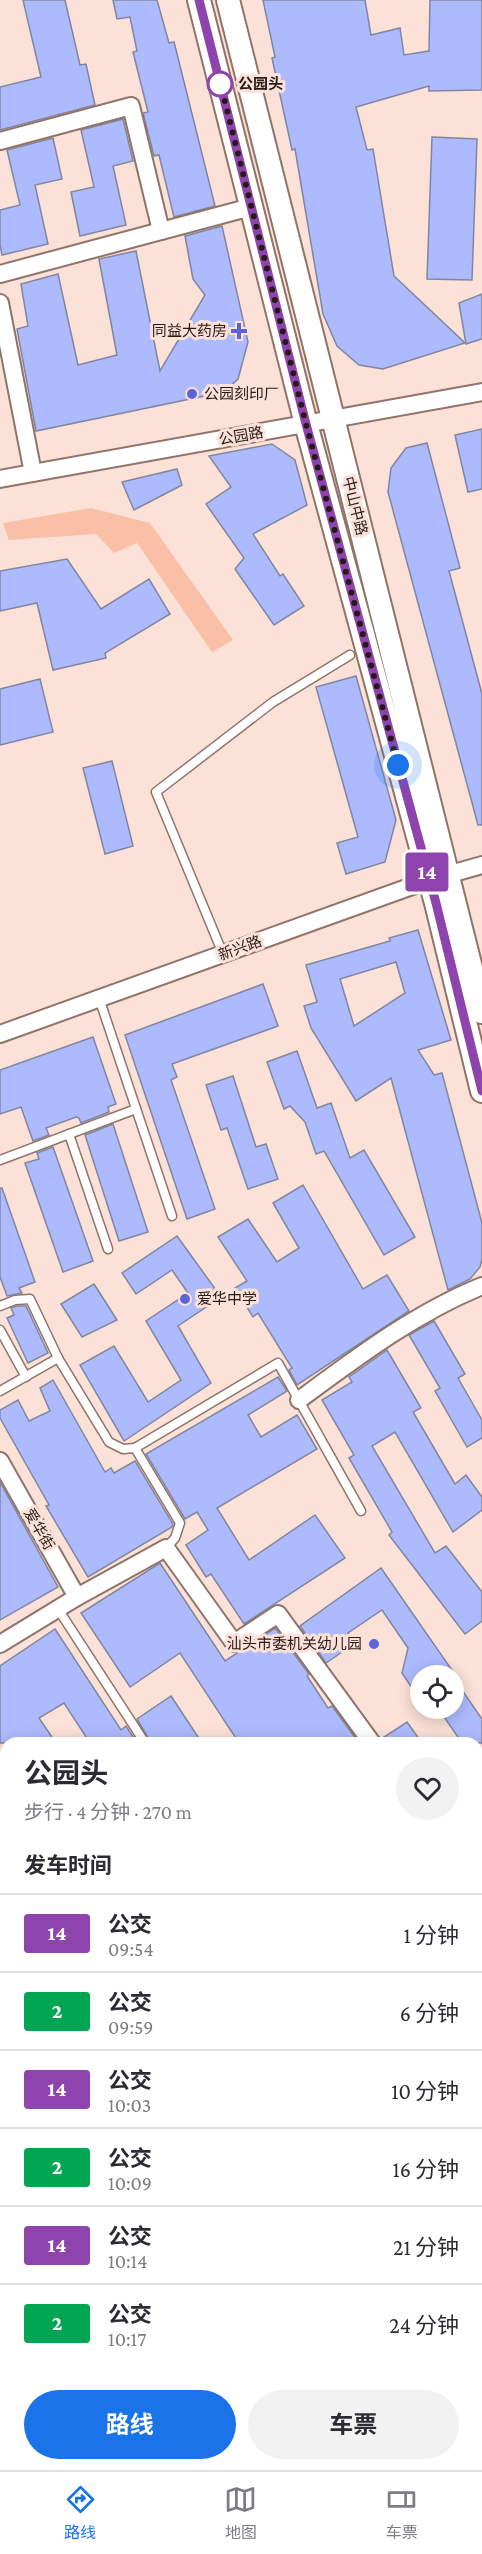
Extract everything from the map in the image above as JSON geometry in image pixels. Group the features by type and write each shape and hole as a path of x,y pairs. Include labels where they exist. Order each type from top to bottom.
{"main road":[{"name":"中山中路","path":"200,0 306,424 439,877 482,1012"},
{"name":"中山中路","path":"228,0 333,418 439,877 482,1091"}],"street":[{"path":"0,141 131,106 161,231"},
{"path":"0,274 251,207"},
{"path":"0,303 33,473"},
{"name":"公园路","path":"0,479 482,392"},
{"name":"新兴路","path":"0,1034 439,877 482,865"},
{"path":"299,1400 358,1356 451,1299 482,1286"},
{"name":"爱华街","path":"0,1461 77,1597"},
{"path":"0,1644 77,1597 166,1548 234,1643 278,1614 368,1737"}],"lane":[{"path":"223,954 156,792 273,702 350,655"},
{"path":"99,999 172,1216"},
{"path":"0,1160 136,1109"},
{"path":"69,1134 108,1249"},
{"path":"0,1306 15,1300 30,1299 58,1358 109,1442 123,1449 135,1448 278,1363 361,1511"},
{"path":"0,1330 26,1377"},
{"path":"0,1391 58,1358"},
{"path":"135,1448 180,1523 176,1538 166,1548"},
{"path":"58,1609 141,1737"}],"shaded area":[{"path":"91,508 150,523 233,640 212,652 137,543 114,553 96,534 9,540 3,523"}],"building":[{"path":"23,0 65,0 80,65 86,64 95,105 0,130 0,87 41,77"},
{"path":"113,0 157,0 169,43 174,42 215,206 174,217 159,155 154,156 143,113 148,112 133,52 137,51 130,17 117,19"},
{"path":"263,0 365,0 371,35 400,28 404,55 429,51 430,0 482,0 482,90 429,91 429,86 356,107 367,150 373,149 394,276 465,343 383,369 359,365 337,346 323,314 295,149 292,150 272,58 275,57"},
{"path":"123,119 133,161 113,166 126,225 80,236 71,192 94,187 81,130"},
{"path":"432,137 477,139 472,280 427,279"},
{"path":"53,138 62,179 35,185 48,244 2,255 0,210 20,205 7,150"},
{"path":"222,226 248,342 238,379 224,392 36,431 17,329 28,326 21,284 58,274 78,365 117,355 99,259 136,251 160,371 205,295 193,279 185,236"},
{"path":"482,294 482,339 466,344 459,303"},
{"path":"482,429 482,489 468,492 455,435"},
{"path":"427,443 460,568 449,571 482,694 482,825 478,825 388,492 391,468 406,448"},
{"path":"272,444 295,460 307,505 253,534 280,576 283,574 304,606 274,625 235,569 244,558 206,504 231,487 209,456"},
{"path":"177,469 182,485 134,510 122,482"},
{"path":"67,559 101,609 149,579 170,614 105,653 106,658 53,670 37,603 0,611 0,571"},
{"path":"356,676 396,820 385,862 346,874 337,843 358,837 316,687"},
{"path":"40,679 53,732 0,745 0,689"},
{"path":"112,761 133,846 105,854 83,768"},
{"path":"418,930 451,1040 418,1050 434,1075 442,1073 482,1223 480,1267 470,1279 448,1290 391,1078 356,1101 311,1028 304,1006 317,1002 306,965 390,941 389,938","holes":["396,962 405,993 354,1026 340,979"]},
{"path":"263,984 278,1026 172,1064 177,1077 171,1080 215,1209 187,1219 125,1035"},
{"path":"93,1037 116,1104 108,1107 109,1112 81,1123 76,1117 46,1128 49,1135 33,1141 21,1107 0,1114 0,1070"},
{"path":"297,1051 317,1108 331,1103 350,1158 364,1150 415,1237 384,1255 324,1151 316,1154 305,1122 290,1106 284,1109 267,1062"},
{"path":"233,1076 256,1147 266,1144 278,1179 248,1189 227,1128 221,1130 206,1085"},
{"path":"113,1124 148,1232 119,1241 85,1135"},
{"path":"53,1147 93,1261 63,1272 25,1163 39,1159 37,1153"},
{"path":"303,1185 363,1289 387,1275 409,1311 297,1385 289,1370 292,1368 258,1313 253,1317 235,1288 247,1281 218,1237 248,1219 277,1262 299,1248 273,1203"},
{"path":"0,1188 2,1188 35,1282 19,1288 22,1293 7,1296 0,1277"},
{"path":"177,1236 221,1297 178,1326 211,1383 124,1441 80,1365 114,1346 148,1402 181,1380 146,1321 188,1293 172,1270 136,1294 122,1273"},
{"path":"94,1284 117,1320 82,1337 61,1304"},
{"path":"26,1306 48,1353 28,1363 7,1318 14,1315 11,1308"},
{"path":"434,1321 465,1374 458,1378 482,1420 482,1438 467,1447 435,1391 440,1388 409,1335"},
{"path":"387,1350 421,1408 413,1412 455,1484 466,1475 482,1497 482,1510 453,1532 395,1432 372,1446 435,1553 446,1546 482,1592 482,1621 465,1634 389,1535 392,1532 349,1458 354,1455 322,1400 352,1382 349,1377"},
{"path":"278,1377 287,1391 248,1415 261,1437 297,1415 317,1449 217,1508 249,1560 315,1515 345,1558 244,1624 211,1574 206,1577 186,1545 208,1530 197,1512 185,1519 146,1454"},
{"path":"53,1380 105,1472 111,1468 114,1473 135,1461 173,1524 172,1527 88,1577 46,1506 49,1505 0,1418 0,1410 18,1400 29,1421 50,1411 40,1388"},
{"path":"0,1482 58,1587 0,1620"},
{"path":"160,1563 225,1661 275,1628 309,1674 307,1676 328,1708 332,1706 355,1737 235,1737 180,1653 130,1687 81,1613"},
{"path":"381,1568 448,1665 410,1665 410,1685 402,1673 408,1648 382,1610 348,1633 355,1643 326,1663 300,1626"},
{"path":"55,1629 121,1730 126,1726 133,1737 86,1737 64,1703 39,1718 52,1737 0,1737 0,1666"},
{"path":"464,1693 482,1719 482,1737 458,1737 446,1719 464,1719"},
{"path":"171,1696 198,1737 148,1737 137,1719"},
{"path":"407,1722 418,1737 384,1737"}],"bus line":[{"name":"14","path":"199,0 306,424 436,903 482,1091"}],"place":[{"name":"公园头","path":"220,84"},
{"name":"同益大药房","path":"239,331"},
{"name":"公园刻印厂","path":"192,394"},
{"name":"爱华中学","path":"185,1299"},
{"name":"汕头市委机关幼儿园","path":"374,1644"}],"route":[{"path":"220,84 220,82 306,424 398,765"}]}
